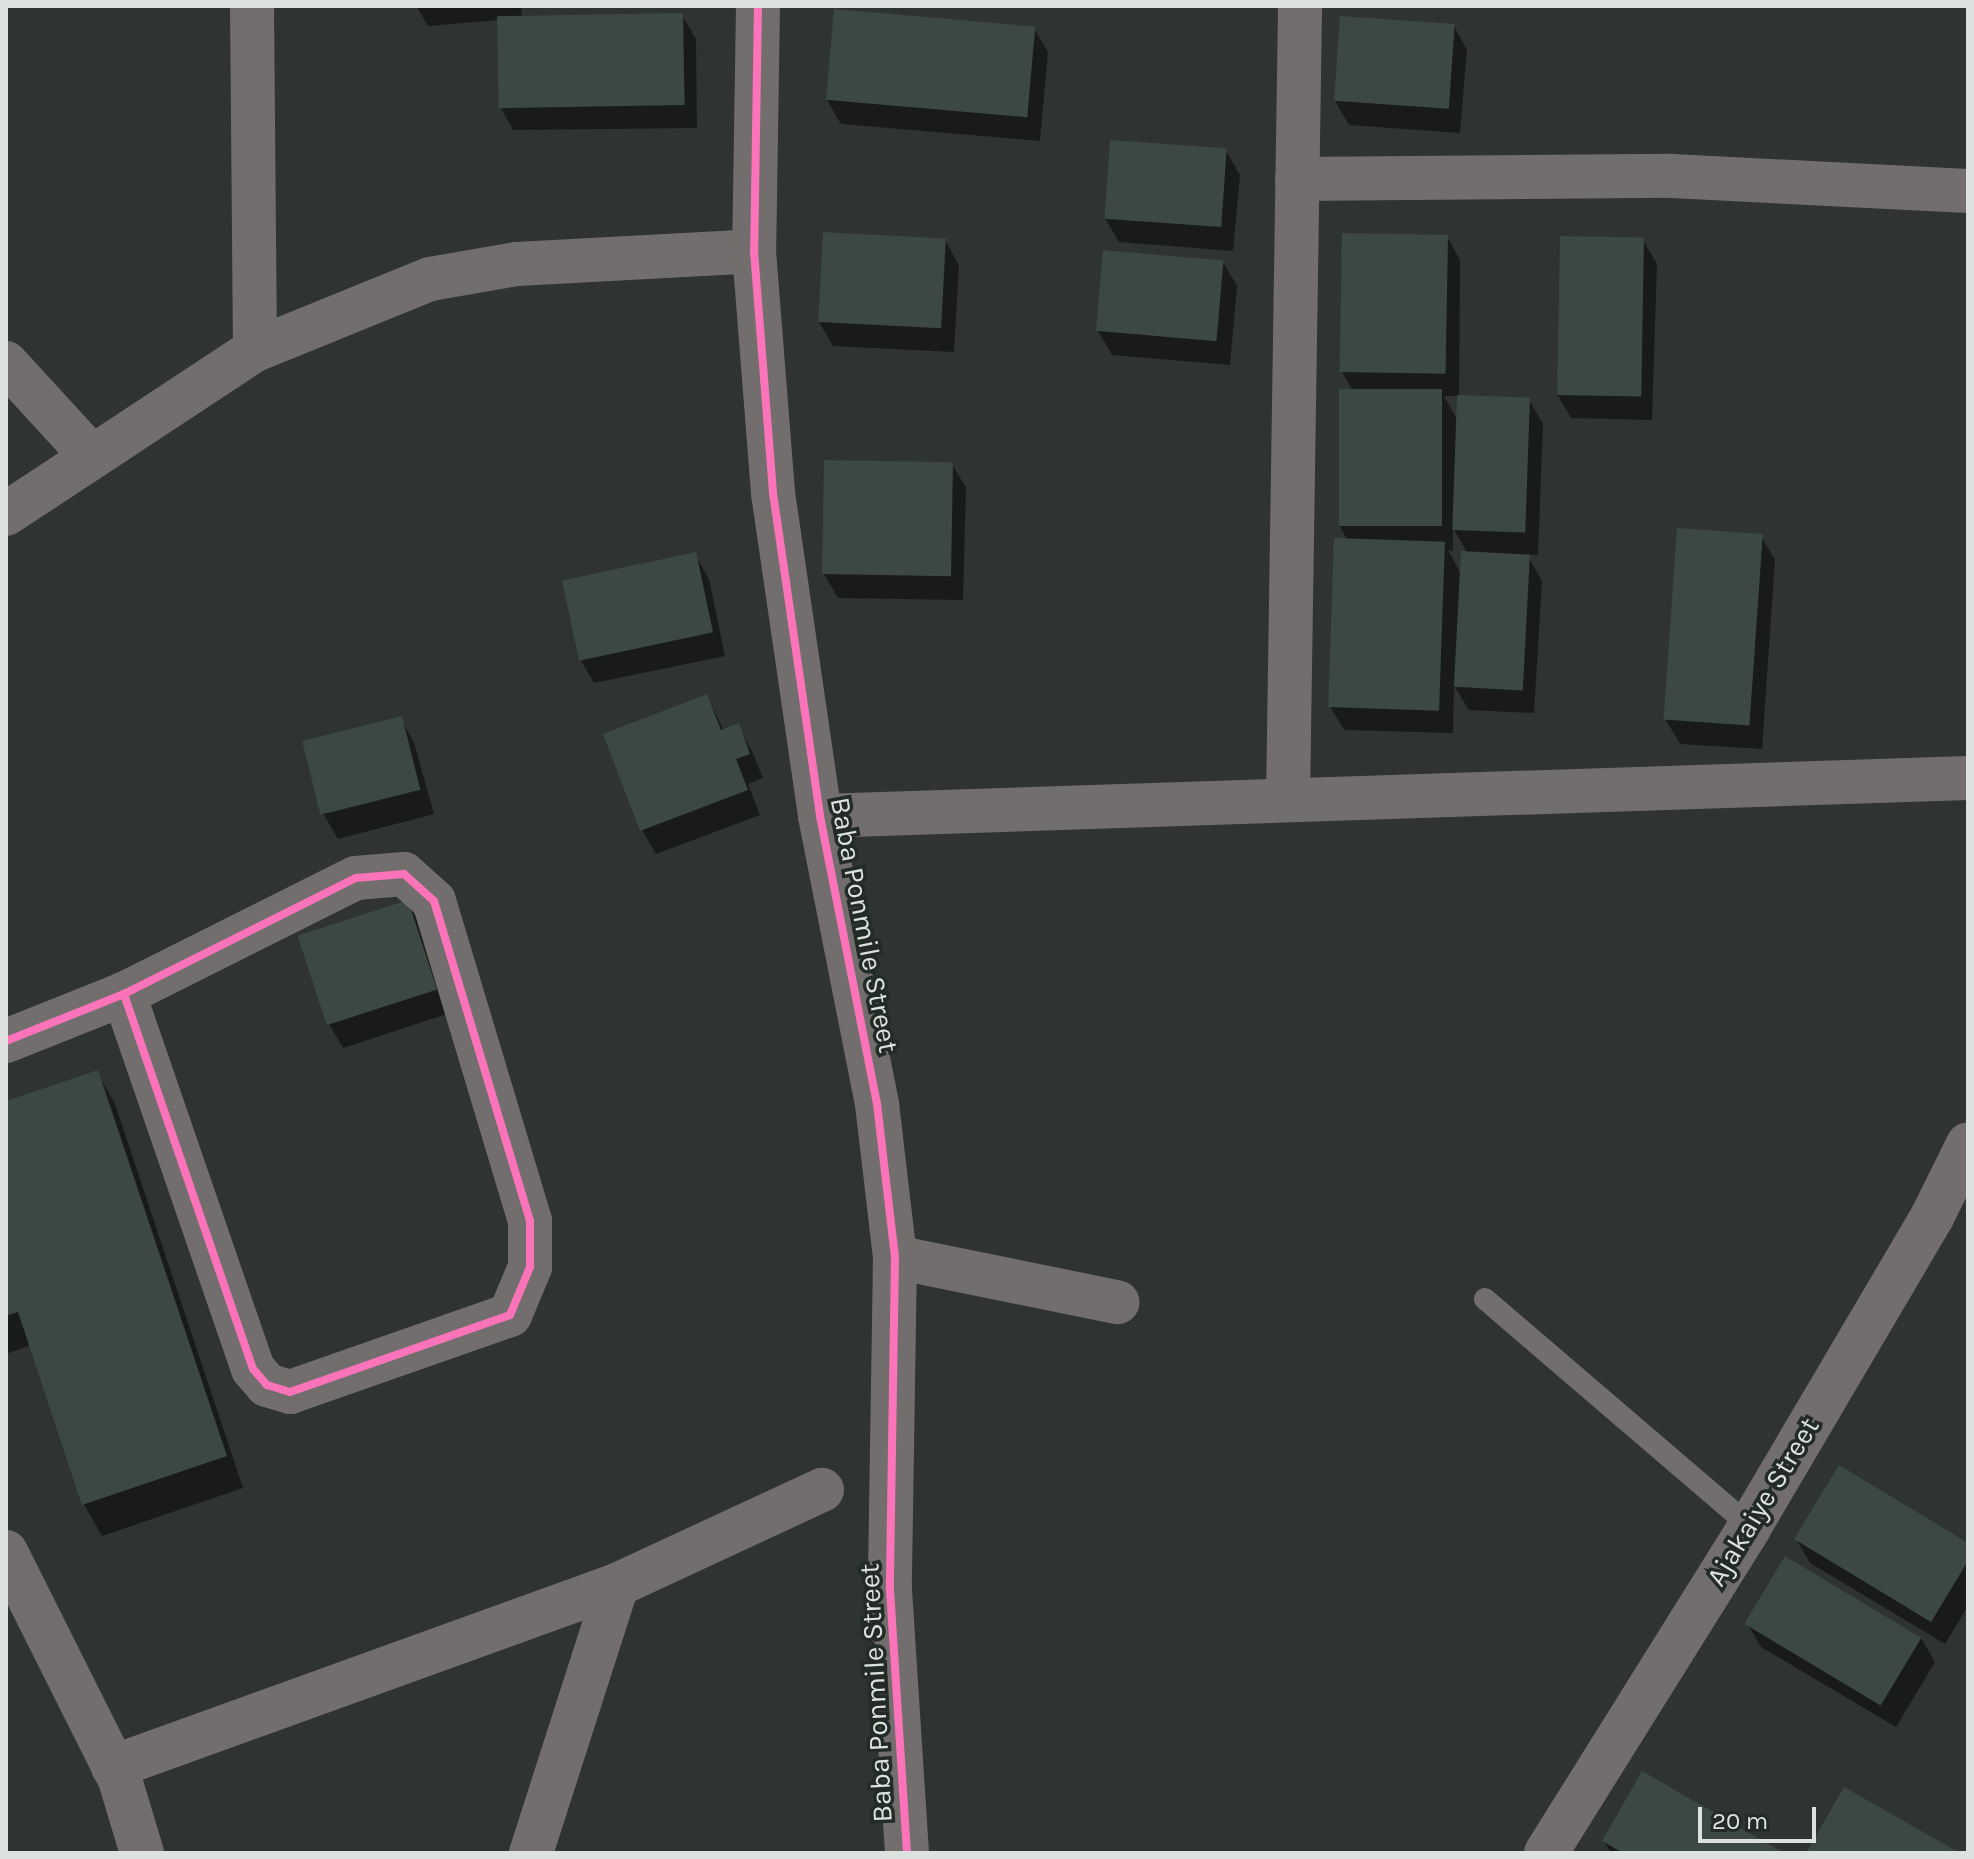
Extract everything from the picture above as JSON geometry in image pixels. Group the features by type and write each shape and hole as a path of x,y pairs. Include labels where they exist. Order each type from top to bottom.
{"street":[{"path":"252,6 255,350"},
{"name":"Baba Ponmile Street","path":"758,6 754,251 773,493 820,816 877,1104 895,1257 890,1590 907,1853"},
{"path":"1288,800 1300,6"},
{"path":"1297,179 1672,176 1968,191"},
{"path":"6,514 255,350 430,279 517,264 754,251"},
{"path":"6,363 92,457"},
{"path":"820,816 1968,778"},
{"path":"6,1041 124,994 356,878 404,874 434,901 530,1221 530,1267 510,1315 290,1392 267,1385 253,1369 124,994"},
{"name":"Ajakaiye Street","path":"1546,1853 1750,1526 1932,1217 1968,1144"},
{"path":"895,1257 1117,1302"},
{"path":"113,1767 617,1585 822,1490"},
{"path":"6,1552 113,1767 142,1853"},
{"path":"531,1853 617,1585"}],"lane":[{"path":"1485,1299 1750,1526"}],"building":[{"path":"834,9 1035,27 1027,117 826,100"},
{"path":"683,13 685,105 499,108 497,16"},
{"path":"1340,16 1455,24 1449,109 1334,101"},
{"path":"1110,140 1227,148 1221,227 1104,219"},
{"path":"823,232 946,238 941,328 818,322"},
{"path":"1342,233 1448,235 1446,374 1340,372"},
{"path":"1560,236 1644,237 1641,396 1557,395"},
{"path":"1103,250 1224,261 1216,341 1096,331"},
{"path":"1339,389 1442,389 1442,526 1339,526"},
{"path":"1457,395 1530,398 1525,532 1452,530"},
{"path":"824,460 953,462 951,576 822,574"},
{"path":"1677,528 1763,534 1749,726 1664,720"},
{"path":"1334,538 1445,542 1439,711 1328,707"},
{"path":"1461,551 1530,555 1523,690 1454,687"},
{"path":"696,552 713,632 579,661 562,580"},
{"path":"707,694 721,730 739,723 750,754 736,759 748,790 640,831 603,734"},
{"path":"402,716 420,790 320,815 302,741"},
{"path":"408,900 437,989 327,1025 298,936"},
{"path":"98,1070 227,1456 82,1505 18,1312 6,1316 6,1101"},
{"path":"1839,1465 1968,1543 1968,1561 1931,1622 1794,1539"},
{"path":"1785,1556 1921,1638 1881,1706 1744,1624"},
{"path":"1642,1771 1784,1853 1623,1853 1602,1841"},
{"path":"1844,1787 1960,1853 1806,1853"}],"cycle path":[{"path":"758,6 754,251 773,493 820,816 877,1104 895,1257 890,1590 907,1853"},
{"path":"6,1041 124,994 356,878 404,874 434,901 530,1221 530,1267 510,1315 290,1392 267,1385 253,1369 124,994"}]}
